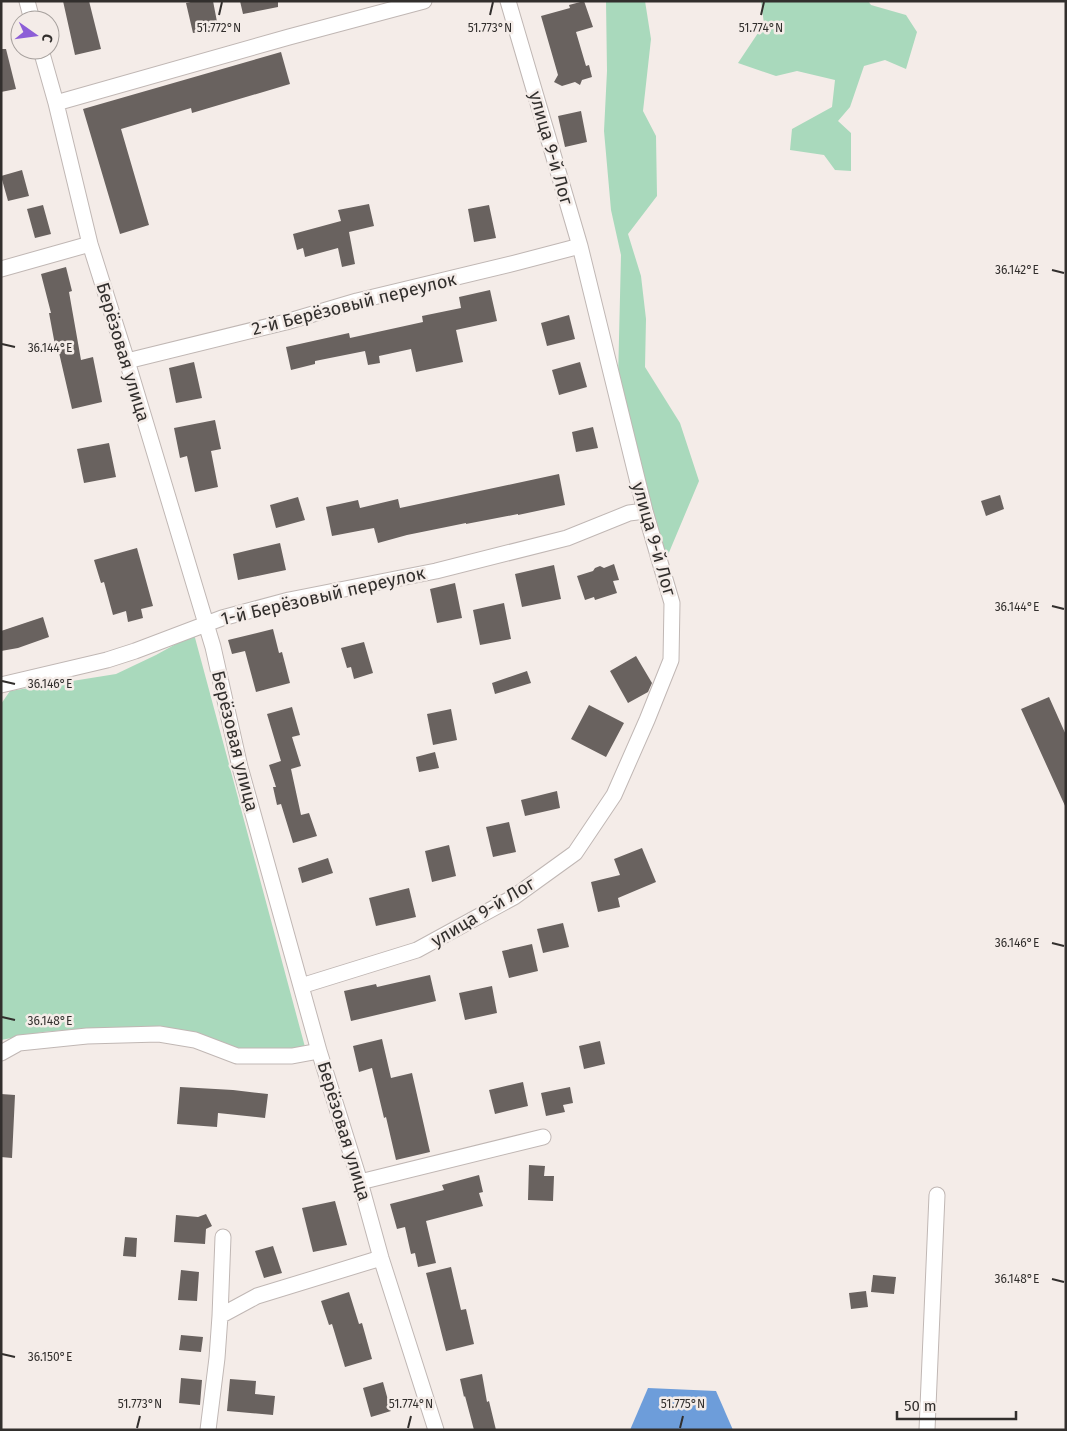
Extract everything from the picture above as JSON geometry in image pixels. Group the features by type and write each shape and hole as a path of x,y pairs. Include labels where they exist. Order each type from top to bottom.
{"street":[{"path":"56,103 424,1"},
{"name":"улица 9-й Лог","path":"301,986 417,950 514,897 575,853 614,795 672,660 672,603 645,511 580,246 508,1"},
{"name":"Берёзовая улица","path":"44,60 90,244 206,623 240,767 319,1051 360,1182 381,1258 436,1430"},
{"path":"1,270 90,244"},
{"name":"2-й Берёзовый переулок","path":"127,361 286,322 357,301 580,246"},
{"name":"1-й Берёзовый переулок","path":"1,685 107,660 206,623 290,600 436,571 567,538 629,513 645,511"},
{"path":"1,1053 19,1043 87,1036 159,1034 195,1040 237,1056 292,1056 319,1051"},
{"path":"360,1182 543,1137"},
{"path":"927,1430 937,1195"},
{"path":"208,1430 217,1358 223,1237"},
{"path":"220,1316 257,1296 381,1258"}],"green space":[{"path":"606,1 645,1 651,39 643,111 656,136 657,196 628,234 641,276 646,319 645,367 680,423 699,481 665,562 618,380 621,255 611,210 604,131 607,71"},
{"path":"761,1 868,1 871,5 906,15 917,32 906,69 885,60 864,66 850,107 838,121 851,133 851,171 835,170 824,155 790,150 792,129 832,107 835,80 797,71 776,76 738,63 764,24"},
{"path":"194,634 305,1047 292,1055 90,1028 43,1032 1,1040 1,704 10,691 116,674"}],"water":[{"path":"648,1388 716,1391 733,1430 630,1430"}],"building":[{"path":"63,1 89,1 101,49 75,55"},
{"path":"213,1 218,27 193,33 186,3"},
{"path":"240,1 278,1 278,7 243,14"},
{"path":"584,1 593,27 576,32 586,66 589,65 592,77 582,80 580,85 575,82 562,86 554,82 558,75 541,16 570,8 569,5"},
{"path":"1,49 6,49 16,89 1,92"},
{"path":"281,52 290,84 192,113 191,108 121,129 149,225 120,234 83,109"},
{"path":"581,111 587,142 565,147 558,116"},
{"path":"22,170 29,196 8,201 1,176"},
{"path":"369,204 374,226 349,232 355,264 342,267 338,248 305,257 303,248 297,250 293,234 341,221 338,210"},
{"path":"43,205 51,234 35,238 27,209"},
{"path":"489,205 496,238 474,242 468,209"},
{"path":"66,267 72,291 69,292 81,360 93,357 102,402 72,409 57,344 55,345 49,313 51,313 41,274"},
{"path":"490,290 497,321 456,330 463,362 416,372 411,349 379,356 380,363 368,365 365,351 315,361 315,364 291,370 286,347 349,333 350,338 423,322 422,316 461,308 459,297"},
{"path":"569,315 575,339 547,346 541,323"},
{"path":"194,362 202,398 176,403 169,368"},
{"path":"580,362 587,387 559,395 552,370"},
{"path":"215,420 221,449 211,451 218,487 195,492 187,456 180,458 174,428"},
{"path":"593,427 598,448 576,452 572,432"},
{"path":"109,443 116,477 84,483 77,449"},
{"path":"559,474 565,505 466,523 378,543 374,528 332,536 326,507 358,500 360,508 398,499 400,508"},
{"path":"1000,495 1004,509 986,516 981,501"},
{"path":"298,497 305,520 276,528 270,505"},
{"path":"280,543 286,570 238,580 233,554"},
{"path":"137,548 153,606 141,609 143,618 128,622 126,611 113,615 104,582 101,583 94,560"},
{"path":"614,564 619,580 613,581 617,593 595,600 594,597 585,600 577,576 593,571 600,566 604,568"},
{"path":"554,565 561,599 522,607 515,574"},
{"path":"455,583 462,618 437,623 430,589"},
{"path":"504,603 511,639 480,645 473,610"},
{"path":"43,617 49,637 18,648 1,651 1,631"},
{"path":"273,629 279,653 282,652 290,683 256,692 245,651 232,654 228,640"},
{"path":"364,642 373,673 354,679 351,667 347,668 341,648"},
{"path":"636,656 652,683 648,692 628,703 610,671"},
{"path":"527,671 531,683 495,694 492,683"},
{"path":"1049,697 1066,735 1066,808 1021,709"},
{"path":"589,705 624,723 606,757 571,739"},
{"path":"292,707 300,735 292,737 301,766 291,769 301,815 309,813 317,836 293,843 281,804 277,805 273,787 276,787 269,765 281,761 267,714"},
{"path":"451,709 457,740 433,745 427,714"},
{"path":"435,752 439,768 419,772 416,757"},
{"path":"557,791 560,808 525,816 521,800"},
{"path":"509,822 516,852 493,857 486,827"},
{"path":"449,845 456,876 432,882 425,851"},
{"path":"642,848 656,882 618,898 620,907 598,912 591,882 620,875 614,859"},
{"path":"328,858 333,873 302,883 298,868"},
{"path":"409,888 416,917 376,926 369,898"},
{"path":"563,923 569,947 543,953 537,929"},
{"path":"532,944 538,971 509,978 502,951"},
{"path":"430,975 436,1001 351,1021 344,991 376,984 377,987"},
{"path":"492,986 497,1013 465,1020 459,993"},
{"path":"382,1039 391,1078 412,1073 430,1152 396,1160 372,1068 359,1072 353,1046"},
{"path":"600,1041 605,1064 584,1069 579,1046"},
{"path":"523,1082 528,1106 495,1114 489,1090"},
{"path":"180,1087 268,1094 265,1118 218,1113 217,1127 177,1124"},
{"path":"570,1087 573,1103 563,1105 565,1112 546,1116 541,1093"},
{"path":"1,1094 15,1095 12,1158 1,1157"},
{"path":"529,1165 545,1166 544,1176 554,1176 553,1201 528,1200"},
{"path":"479,1175 483,1192 479,1193 483,1206 426,1221 436,1263 418,1267 415,1253 411,1254 405,1227 397,1229 390,1204 444,1190 442,1185"},
{"path":"335,1201 347,1245 313,1252 302,1208"},
{"path":"206,1214 212,1226 206,1229 205,1244 174,1242 176,1215 198,1217"},
{"path":"125,1237 137,1238 136,1257 123,1256"},
{"path":"273,1246 282,1273 264,1278 255,1251"},
{"path":"451,1267 461,1310 466,1309 474,1344 446,1351 426,1273"},
{"path":"181,1270 199,1272 197,1301 178,1300"},
{"path":"873,1275 896,1277 894,1294 871,1292"},
{"path":"866,1291 868,1307 851,1309 849,1293"},
{"path":"349,1292 359,1324 362,1323 372,1359 345,1367 332,1324 329,1325 321,1301"},
{"path":"181,1335 203,1337 201,1352 179,1350"},
{"path":"482,1374 487,1402 489,1401 496,1430 474,1430 464,1397 460,1379"},
{"path":"181,1378 202,1380 200,1405 179,1403"},
{"path":"230,1379 256,1381 255,1394 275,1396 273,1415 227,1411"},
{"path":"383,1382 391,1411 371,1417 363,1388"}]}
